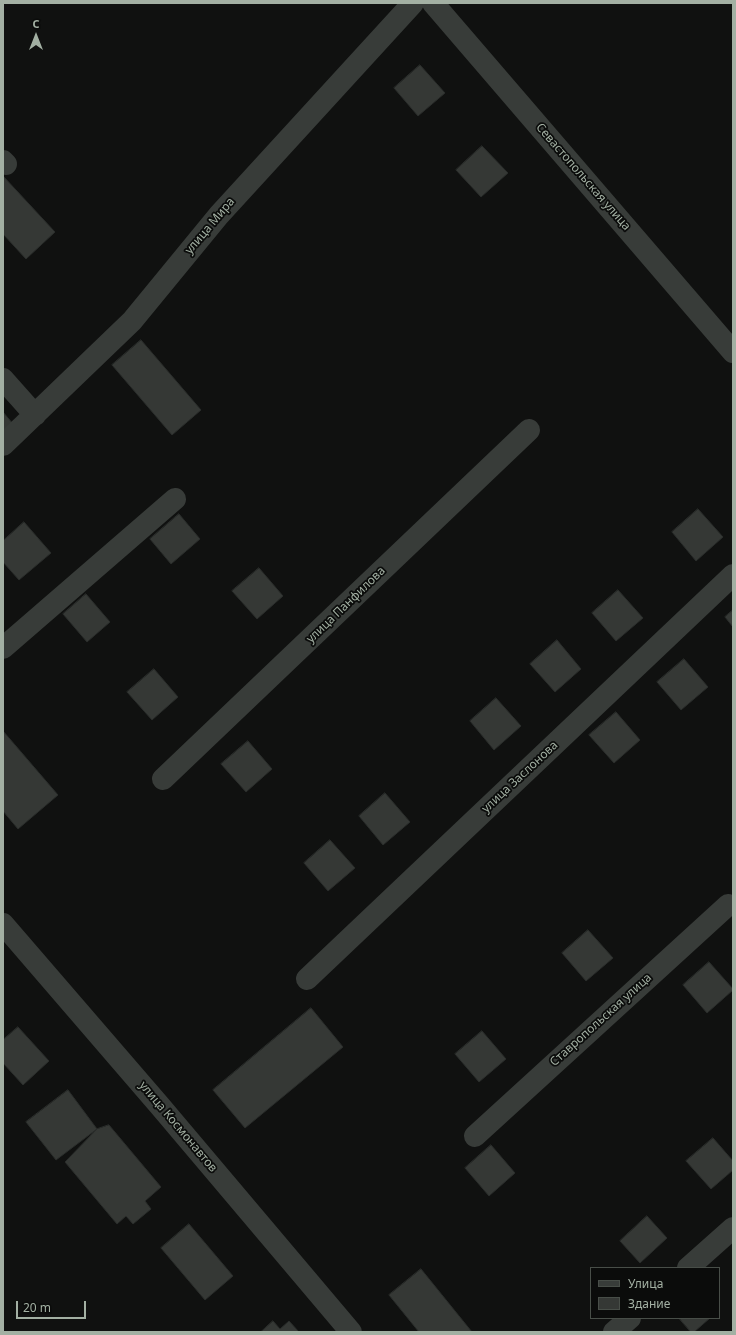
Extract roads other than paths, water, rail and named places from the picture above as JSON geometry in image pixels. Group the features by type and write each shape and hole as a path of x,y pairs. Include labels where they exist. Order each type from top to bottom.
{"street":[{"name":"улица Мира","path":"3,445 132,321 219,215 413,3"},
{"name":"Севастопольская улица","path":"433,3 733,352"},
{"path":"3,379 35,415"},
{"name":"улица Панфилова","path":"163,779 529,430"},
{"path":"3,648 175,499"},
{"name":"улица Заслонова","path":"308,979 733,575"},
{"name":"Ставропольская улица","path":"475,1136 728,905"},
{"name":"улица Космонавтов","path":"3,924 352,1332"},
{"path":"689,1267 733,1228"},
{"path":"614,1332 629,1319"}]}
